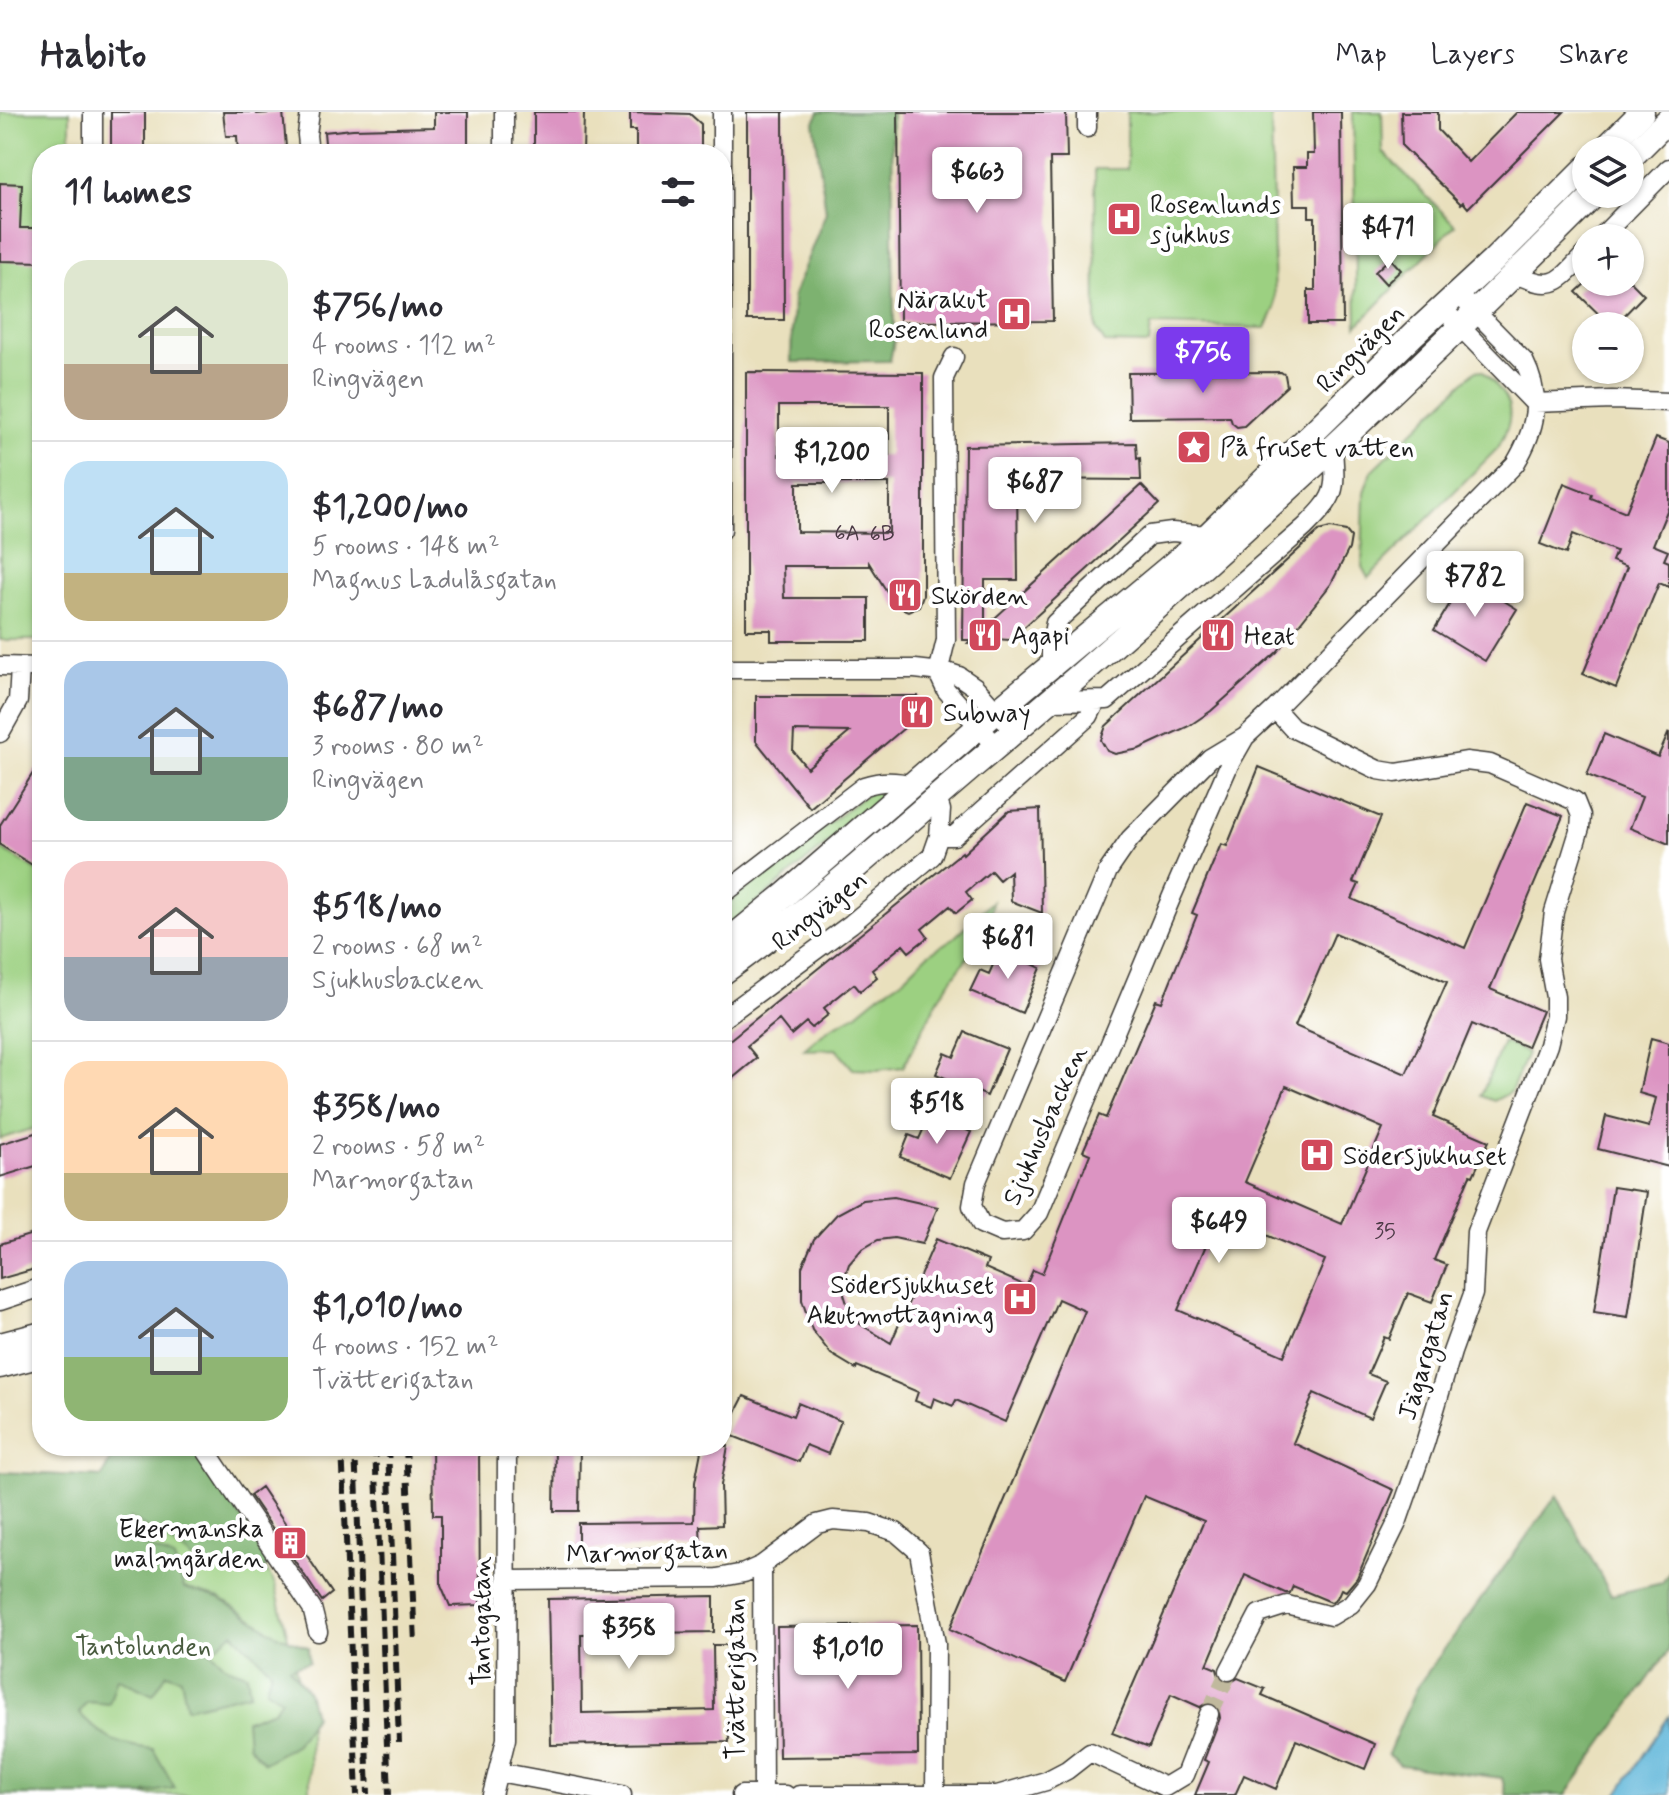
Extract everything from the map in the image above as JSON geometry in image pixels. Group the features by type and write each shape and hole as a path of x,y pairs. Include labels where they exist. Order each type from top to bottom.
{"main road":[{"path":"1618,136 1642,112"},
{"path":"1644,144 1669,119"},
{"name":"Ringvägen","path":"732,938 1208,535 1572,182"},
{"name":"Ringvägen","path":"732,965 807,907 1052,701 1333,448 1469,320 1581,208"},
{"path":"0,1345 32,1337"},
{"path":"0,1366 32,1358"}],"street":[{"path":"93,112 93,144"},
{"path":"308,144 310,112"},
{"path":"504,112 504,144"},
{"path":"722,112 722,144"},
{"path":"1614,224 1669,168"},
{"path":"1515,274 1547,285 1560,279 1572,267"},
{"name":"Sjukhusbacken","path":"1245,737 1229,765 1191,852 1039,1213 1023,1231 1002,1233 981,1224 972,1206 976,1183 1108,871 1130,839 1210,758 1245,737 1275,709 1515,464 1529,441 1535,422 1533,384 1524,361 1469,320 1450,300"},
{"path":"954,357 944,378 946,640 938,673 946,690 988,719 1006,739"},
{"path":"1534,403 1669,402"},
{"path":"1052,701 1107,700 1329,503 1335,484 1333,448"},
{"path":"1051,667 1055,623 1150,535 1172,532 1208,535"},
{"path":"0,666 32,667"},
{"path":"0,733 18,701 20,667"},
{"path":"732,669 915,669 938,673"},
{"path":"937,798 941,810 939,836 954,836 1089,716 1096,702"},
{"name":"Jägargatan","path":"1229,1671 1259,1614 1287,1605 1331,1616 1351,1604 1367,1584 1397,1523 1473,1294 1476,1232 1548,1045 1555,1016 1548,959 1554,912 1581,816 1575,801 1490,764 1466,761 1396,773 1378,770 1292,728 1275,709"},
{"path":"732,887 864,786 894,781 914,785"},
{"name":"Ringvägen","path":"732,1012 851,924 932,856 939,836"},
{"path":"0,1301 32,1290"},
{"path":"210,1456 312,1608 318,1632"},
{"name":"Tantogatan","path":"492,1795 506,1739 507,1456"},
{"name":"Marmorgatan","path":"507,1580 717,1578 744,1573 762,1565 817,1524 833,1520 869,1523 896,1532 919,1552 936,1644 935,1793"},
{"name":"Tvätterigatan","path":"762,1565 763,1794"},
{"path":"799,1795 997,1795 1046,1781 1090,1752 1165,1787 1185,1775 1209,1714"},
{"path":"499,1772 622,1795"},
{"path":"741,1795 786,1795"}],"green space":[{"path":"0,112 70,112 70,144 32,144 32,640 0,640"},
{"path":"819,112 892,112 894,341 890,361 791,362 793,296 826,212 814,122"},
{"path":"1127,112 1271,112 1275,308 1266,328 1151,325 1149,344 1105,343 1096,329 1095,169 1127,169"},
{"path":"1353,112 1382,112 1383,152 1455,225 1357,326"},
{"path":"1482,370 1505,397 1510,414 1498,448 1368,578 1362,567 1364,492 1371,472 1475,371"},
{"path":"885,788 887,793 732,924 732,899 872,790"},
{"path":"0,848 32,868 32,1129 0,1139"},
{"path":"992,901 988,929 941,994 903,1067 853,1069 836,1049 803,1050 829,1028 856,1014 903,979 927,955 955,937"},
{"path":"1503,1042 1527,1053 1511,1092 1494,1101 1481,1096"},
{"name":"Tantolunden","path":"112,1456 195,1456 275,1584 309,1724 310,1795 0,1795 0,1472 102,1477"},
{"name":"Tantolunden","path":"112,1456 198,1456 273,1563 255,1572 197,1563 182,1550 130,1518 125,1538 174,1559 184,1588 219,1598 279,1636 308,1647 309,1662 290,1668 308,1692 314,1716 296,1744 264,1763 248,1745 246,1720 274,1710 281,1699 266,1689 271,1670 233,1633 211,1651 227,1667 247,1674 250,1693 187,1708 181,1678 167,1673 153,1695 117,1678 109,1704 87,1702 79,1713 112,1740 153,1749 175,1788 145,1795 0,1795 0,1472 102,1477"},
{"path":"1557,1495 1611,1595 1662,1583 1669,1572 1669,1650 1566,1795 1506,1795 1502,1778 1400,1765 1388,1754 1416,1688"}],"water":[{"path":"1669,1716 1669,1795 1617,1795"}],"building":[{"path":"111,112 145,112 145,144 111,144"},
{"path":"223,112 283,112 286,144 237,144 237,136 226,136"},
{"path":"434,112 468,112 468,144 325,144 324,132 434,127"},
{"path":"534,112 584,112 583,144 534,144"},
{"path":"630,112 690,114 701,124 701,144 636,144 636,130 630,130"},
{"path":"747,112 783,112 784,320 747,320"},
{"path":"898,112 1066,112 1067,158 1050,158 1053,321 900,322"},
{"path":"1313,112 1341,112 1343,324 1308,324 1308,290 1315,290 1315,217 1309,217 1309,205 1294,205 1293,167 1307,167 1307,154 1314,154"},
{"path":"1401,112 1438,112 1438,130 1468,162 1517,112 1564,112 1468,208 1402,146"},
{"path":"0,183 22,184 20,228 32,228 32,262 0,261"},
{"path":"1390,258 1401,270 1386,284 1375,272"},
{"path":"1580,296 1643,296 1628,312 1597,312"},
{"path":"746,372 923,373 923,595 919,606 908,611 896,606 869,563 869,566 783,566 784,598 869,598 869,641 771,641 771,630 746,630","holes":["779,406 889,406 889,456 779,456","797,483 889,483 889,533 797,532"]},
{"path":"1281,372 1285,375 1287,386 1244,426 1237,427 1230,417 1129,418 1128,373"},
{"path":"1656,438 1669,443 1669,506 1653,545 1668,551 1664,560 1669,562 1669,587 1659,583 1616,688 1583,674 1627,567 1612,561 1616,551 1573,534 1566,554 1540,544 1564,483 1626,512"},
{"path":"1136,443 1141,480 1017,479 1018,580 985,580 985,627 1141,485 1159,504 1010,640 968,643 971,640 963,640 965,446"},
{"path":"1330,528 1346,531 1351,537 1349,549 1331,584 1277,652 1211,711 1189,726 1139,749 1115,754 1107,751 1101,740 1106,726 1319,531"},
{"path":"1466,577 1517,609 1485,661 1434,630"},
{"path":"756,696 918,696 923,712 810,808 756,741","holes":["794,731 850,732 807,768 793,751"]},
{"path":"1669,732 1669,844 1630,828 1642,797 1587,775 1604,734 1658,757"},
{"path":"1259,767 1381,817 1353,882 1359,884 1352,899 1465,948 1527,802 1563,816 1490,989 1542,1011 1527,1047 1472,1024 1433,1117 1489,1141 1473,1176 1470,1175 1434,1260 1447,1265 1432,1302 1408,1293 1389,1339 1384,1337 1368,1374 1386,1381 1370,1418 1314,1393 1293,1443 1394,1490 1357,1578 1346,1591 1341,1589 1331,1602 1293,1586 1290,1593 1285,1593 1245,1575 1207,1665 1217,1669 1224,1682 1230,1683 1238,1678 1265,1689 1262,1695 1375,1744 1365,1769 1296,1740 1276,1789 1244,1775 1235,1795 1195,1795 1209,1762 1204,1760 1220,1718 1218,1706 1208,1702 1200,1707 1171,1694 1149,1747 1112,1733 1204,1521 1144,1496 1065,1682 950,1629 1085,1311 1058,1299 1005,1422 956,1400 953,1406 934,1398 931,1407 915,1401 918,1392 857,1366 856,1369 831,1354 812,1330 802,1300 802,1267 814,1239 837,1214 863,1200 894,1197 938,1207 922,1244 894,1238 878,1240 861,1250 849,1264 844,1279 844,1294 849,1310 860,1324 891,1343 936,1239 988,1261 985,1268 1026,1286 1033,1270 1042,1274 1090,1154 1083,1151 1099,1115 1106,1118 1156,1000 1162,1002 1197,915 1192,913 1221,844 1227,846","holes":["1335,933 1447,982 1406,1074 1295,1026","1286,1086 1383,1128 1342,1224 1245,1182","1219,1215 1325,1260 1284,1356 1178,1310"]},
{"path":"32,775 32,865 0,845 0,825"},
{"path":"1040,809 1042,913 1011,901 1010,871 999,880 991,871 966,892 972,900 956,913 950,906 922,929 928,937 909,952 903,945 872,970 877,977 860,991 854,984 824,1008 829,1014 812,1028 806,1022 791,1035 779,1020 747,1046 757,1058 732,1079 732,1038 963,854 1009,811"},
{"path":"1000,949 1041,968 1022,1013 970,991 980,970 989,974"},
{"path":"965,1032 1007,1049 987,1096 936,1074 945,1053 954,1057"},
{"path":"1651,1038 1669,1043 1669,1167 1598,1149 1606,1116 1649,1127 1656,1098 1639,1093"},
{"path":"930,1114 971,1132 950,1178 900,1157 909,1135 919,1139"},
{"path":"32,1134 32,1167 0,1177 0,1144"},
{"path":"1613,1187 1647,1192 1628,1317 1594,1312"},
{"path":"32,1234 32,1270 0,1279 0,1244"},
{"path":"744,1396 793,1416 798,1403 841,1421 828,1454 806,1445 799,1462 732,1436 732,1419"},
{"path":"432,1456 479,1456 480,1605 450,1606 441,1585 441,1515 433,1515"},
{"path":"555,1456 580,1456 579,1511 554,1511"},
{"path":"700,1456 726,1456 721,1485 722,1525 700,1526 701,1548 578,1550 578,1523 694,1522 695,1482"},
{"name":"Ekermanska malmgården","path":"261,1487 332,1593 322,1601 250,1495"},
{"path":"714,1596 714,1632 581,1634 582,1713 714,1710 713,1645 727,1645 729,1742 551,1745 548,1599"},
{"path":"917,1625 918,1755 779,1757 777,1627"}],"tunnel":[{"path":"1209,1714 1229,1671"}],"railway":[{"path":"342,1456 357,1795"},
{"path":"355,1456 368,1794"},
{"path":"375,1456 389,1795"},
{"path":"388,1456 399,1742"},
{"path":"406,1456 415,1643"}],"place":[{"name":"Rosenlunds sjukhus","path":"1124,219"},
{"name":"Närakut Rosenlund","path":"1014,314"},
{"name":"På fruset vatten","path":"1194,447"},
{"name":"Skörden","path":"905,595"},
{"name":"Agapi","path":"985,635"},
{"name":"Heat","path":"1218,635"},
{"name":"Subway","path":"917,712"},
{"name":"Södersjukhuset","path":"1317,1155"},
{"name":"Södersjukhuset Akutmottagning","path":"1020,1299"},
{"name":"Ekermanska malmgården","path":"290,1543"}]}
